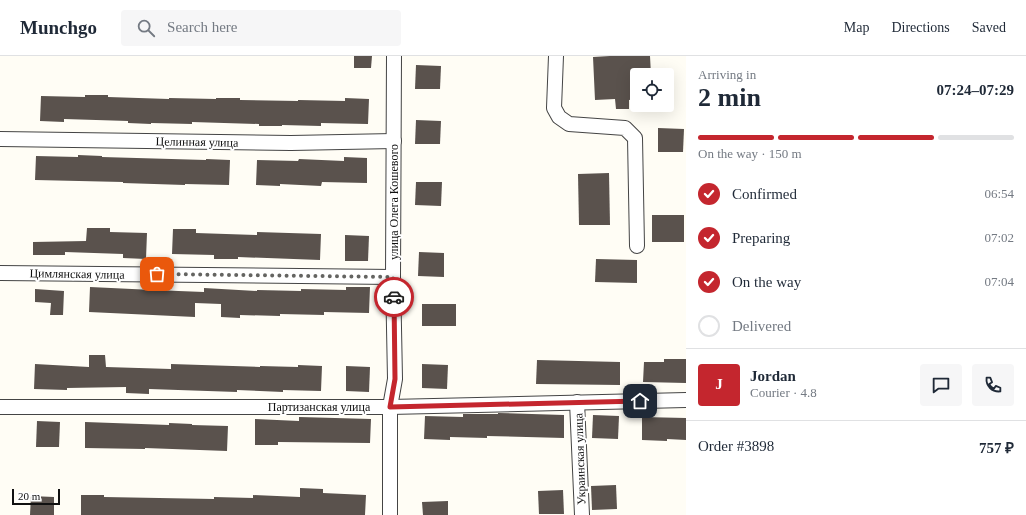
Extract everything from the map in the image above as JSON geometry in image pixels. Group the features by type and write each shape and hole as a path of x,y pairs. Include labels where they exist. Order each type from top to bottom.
{"street":[{"name":"улица Олега Кошевого","path":"390,515 390,407 395,379 393,277 394,56"},
{"path":"556,56 554,108 559,117 569,124 625,128 635,138 637,246"},
{"name":"Целинная улица","path":"0,139 291,143 394,141"},
{"name":"Цимлянская улица","path":"0,273 393,277"},
{"name":"Партизанская улица","path":"0,407 390,407 686,400"},
{"name":"Украинская улица","path":"577,402 582,515"}],"building":[{"path":"354,56 372,56 371,68 354,68"},
{"path":"650,56 651,68 630,68 629,109 616,109 615,99 595,100 593,57"},
{"path":"416,65 441,66 440,89 415,89"},
{"path":"85,95 169,99 240,98 240,100 298,101 345,101 345,98 369,99 368,124 321,123 321,126 259,126 259,124 192,122 192,124 151,124 128,123 128,121 64,119 64,122 40,121 41,96 85,97"},
{"path":"416,120 441,121 440,144 415,144"},
{"path":"658,128 684,129 683,152 658,152"},
{"path":"78,155 102,157 230,160 229,185 35,180 36,156 78,157"},
{"path":"344,157 367,158 367,183 322,182 321,186 280,184 280,186 256,185 257,160 298,161 299,159 344,161"},
{"path":"609,173 610,225 579,225 578,174"},
{"path":"416,182 442,182 441,206 415,205"},
{"path":"652,215 684,215 684,242 652,242"},
{"path":"87,228 110,228 110,232 147,233 146,259 123,258 123,254 65,252 65,255 33,255 33,242 86,241"},
{"path":"173,229 196,229 196,233 257,235 257,232 321,234 320,260 238,257 238,259 214,259 214,255 172,254"},
{"path":"345,235 369,236 368,261 345,261"},
{"path":"419,252 444,253 444,277 418,276"},
{"path":"596,259 637,260 637,283 595,282"},
{"path":"90,287 204,292 204,288 257,291 301,291 301,289 346,290 346,287 370,287 369,313 324,312 324,315 280,314 280,316 240,315 240,318 221,317 221,304 195,303 195,317 89,312"},
{"path":"35,289 64,291 63,315 50,315 51,303 35,302"},
{"path":"422,304 456,304 456,326 422,326"},
{"path":"89,355 105,355 106,367 171,369 171,364 260,367 298,367 298,365 322,366 321,391 283,390 283,392 237,390 237,392 149,389 149,394 126,393 126,387 67,388 67,390 34,389 35,364 89,367"},
{"path":"664,359 686,359 686,383 643,382 644,362 664,362"},
{"path":"537,360 620,362 620,385 536,384"},
{"path":"422,364 448,365 447,389 422,388"},
{"path":"346,366 370,367 369,392 346,391"},
{"path":"498,413 564,415 564,438 487,436 487,438 450,437 450,440 424,439 425,416 463,417 463,414"},
{"path":"593,415 619,416 618,439 592,438"},
{"path":"299,417 371,419 370,443 278,442 278,445 255,445 255,419 299,421"},
{"path":"642,417 686,418 686,440 642,440"},
{"path":"37,421 60,422 59,447 36,447"},
{"path":"85,422 169,425 169,423 228,426 227,451 145,448 85,448"},
{"path":"616,485 617,509 592,510 591,486"},
{"path":"300,488 323,489 323,493 366,495 365,515 81,515 81,495 104,495 104,497 214,499 214,497 253,498 253,495 300,497"},
{"path":"563,490 564,514 539,514 538,491"},
{"path":"31,496 54,497 54,515 30,515"},
{"path":"448,501 448,515 423,515 422,502"}],"way so far":[{"path":"157,274 393,277 394,297"}],"route":[{"path":"394,297 395,379 390,407 640,401"}]}
